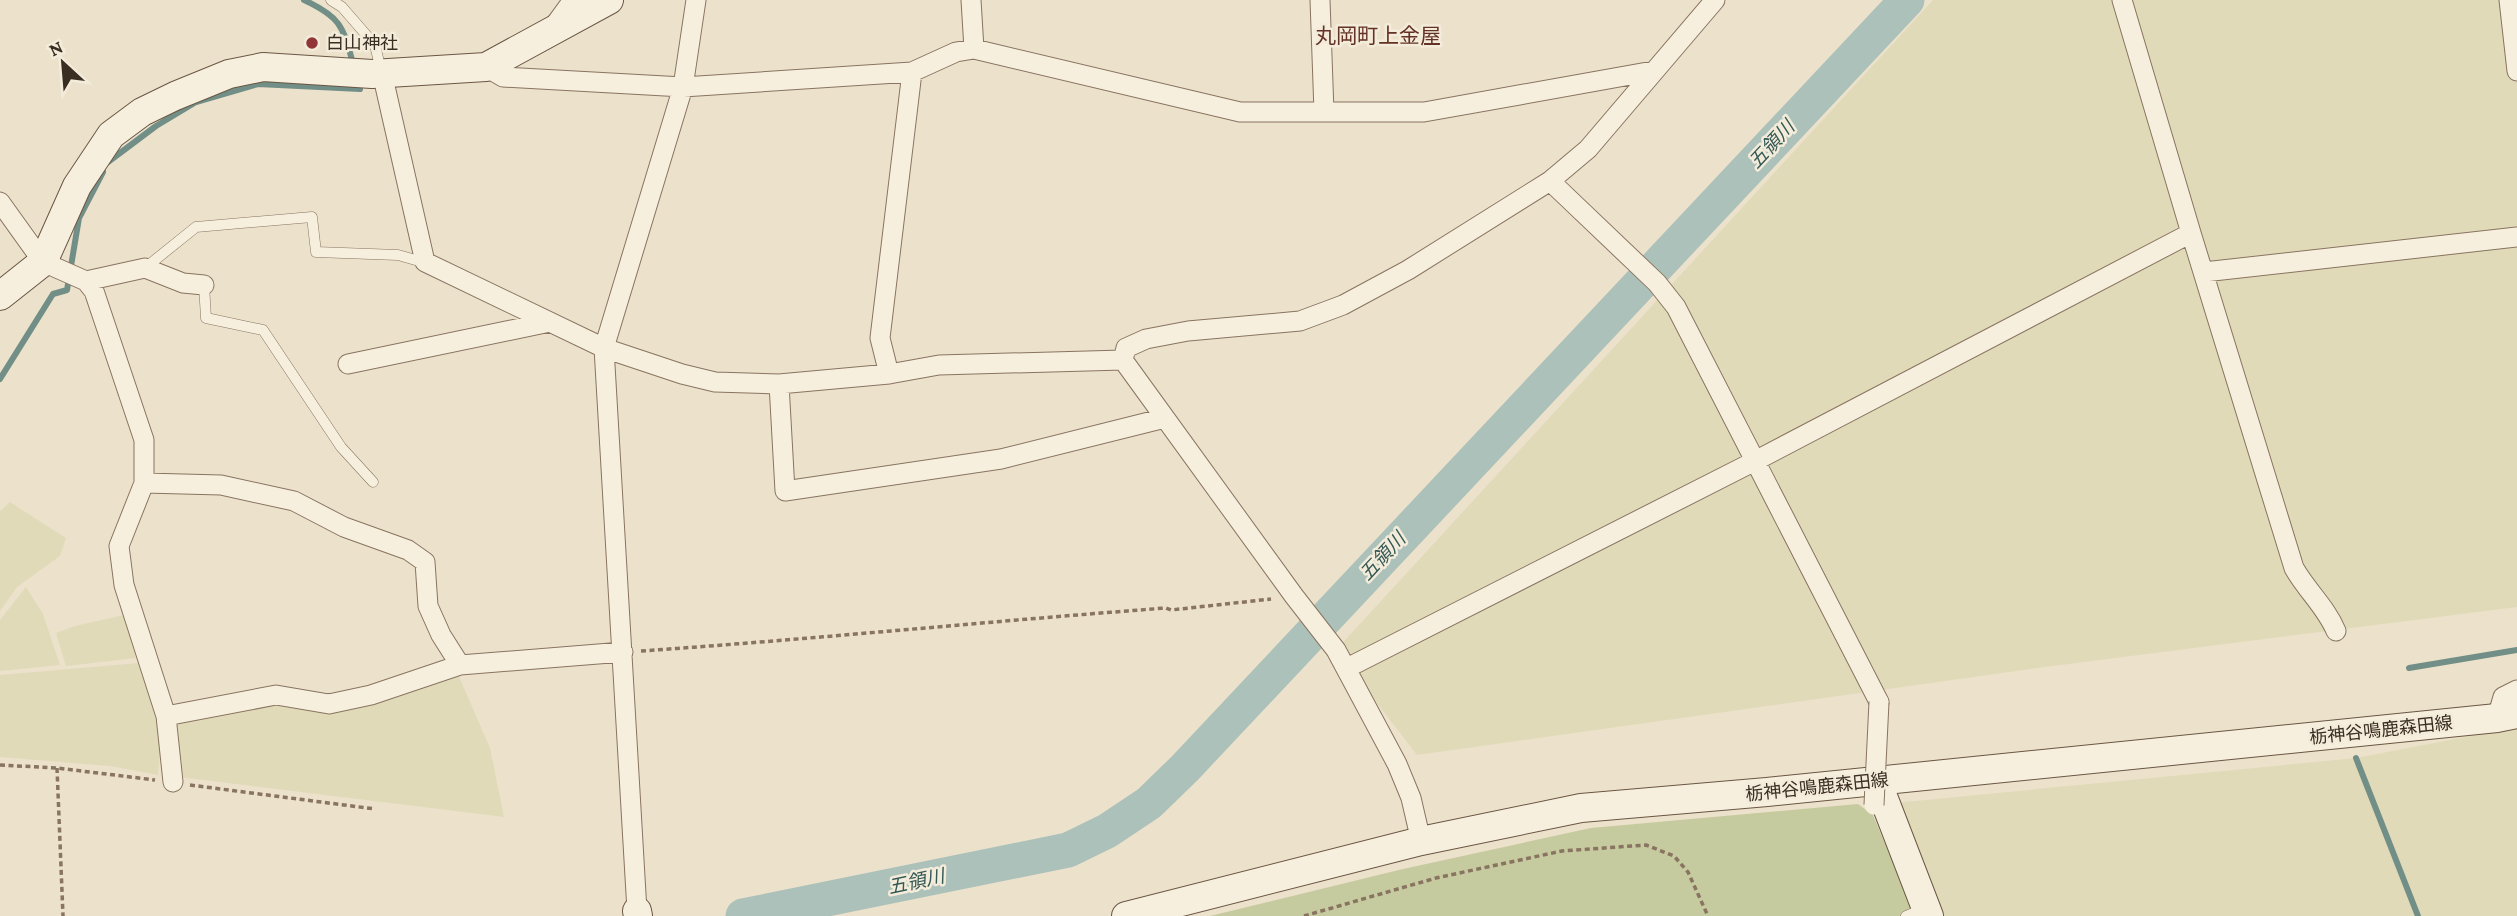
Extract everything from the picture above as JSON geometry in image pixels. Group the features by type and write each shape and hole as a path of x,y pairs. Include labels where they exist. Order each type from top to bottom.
{"main road":[{"path":"0,296 43,262 77,186 111,135 142,112 229,74 263,67 382,73 486,67 609,0"},
{"name":"栃神谷鳴鹿森田線","path":"1126,916 1421,841 1581,808 1875,793 2507,716"},
{"path":"1875,793 1920,913"}],"street":[{"path":"550,32 573,0"},
{"path":"638,913 604,348 683,87 696,0"},
{"path":"971,0 974,49"},
{"path":"1320,0 1324,112"},
{"path":"1421,841 1411,797 1397,764 1347,668 1329,639 1294,596 1123,360 1126,348 1146,339 1188,331 1300,321 1343,305 1408,270 1550,181 1588,149 1715,0"},
{"path":"2122,0 2294,568 2303,584 2329,614 2336,631"},
{"path":"2509,0 2517,71"},
{"path":"486,67 503,77 683,87 912,72 956,52 974,49 1240,111 1324,112 1424,112 1653,71"},
{"path":"889,374 880,338 912,72"},
{"path":"382,73 425,262 604,348 715,382 779,384 889,374 939,365 1123,360"},
{"path":"1550,181 1657,283 1676,307 1879,702 1875,793"},
{"path":"0,202 43,262 86,281 94,291 144,440 144,483 119,546 124,585 166,716 173,782"},
{"path":"1347,668 1755,461 2191,233"},
{"path":"2204,272 2517,237"},
{"path":"86,281 145,268 183,283 204,285"},
{"path":"348,364 550,322"},
{"path":"779,384 785,491 1001,458 1165,418"},
{"path":"144,483 220,485 294,501 344,527 408,550 425,562 428,606 441,635 460,665"},
{"path":"166,716 276,695 329,704 371,695 460,665 622,652"},
{"path":"2507,716 2503,697 2517,690"}],"lane":[{"path":"331,0 342,7 375,45 382,73"},
{"path":"145,268 196,227 312,217 316,252 398,256 428,264"},
{"path":"204,285 206,318 263,330 341,447 373,482"}],"path":[{"path":"622,652 806,640 1097,613 1166,608 1171,610 1294,596"},
{"path":"0,765 57,768 375,809"},
{"path":"57,768 64,916"},
{"path":"1304,916 1436,878 1562,851 1646,845 1674,856 1688,872 1708,916"}],"shaded area":[{"path":"1933,0 2517,0 2517,607 2045,667 1417,755 1336,650"},
{"path":"10,502 66,538 60,556 17,587 0,611 0,511"},
{"path":"26,587 43,614 60,665 0,671 0,620"},
{"path":"124,615 136,658 66,666 56,633"},
{"path":"139,663 162,727 158,775 110,766 0,757 0,675"},
{"path":"457,672 490,748 504,817 179,777 173,723 266,702 372,702"},
{"path":"2517,727 2517,916 1920,916 1874,805 2356,758"}],"green space":[{"path":"1858,804 1873,815 1915,916 1210,916 1403,869 1591,828"}],"waterway":[{"path":"304,0 327,13 340,26 354,67"},
{"name":"五領川","path":"743,916 1068,850 1107,831 1149,803 1185,768 1907,0"},
{"path":"108,162 156,126 196,102 258,84 360,89 358,80"},
{"path":"0,379 53,294 67,290 79,218 103,172"},
{"path":"2409,668 2517,650"},
{"path":"2356,758 2418,916"}],"place":[{"name":"白山神社","path":"312,43"}],"district":[{"name":"丸岡町上金屋","path":"1378,36"}]}
